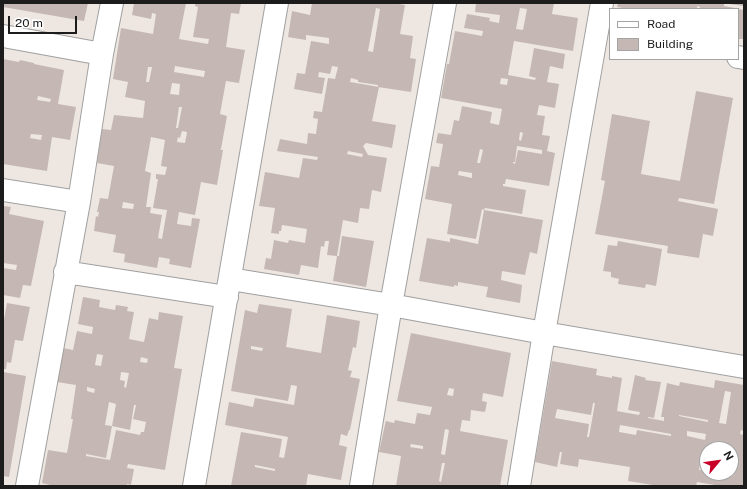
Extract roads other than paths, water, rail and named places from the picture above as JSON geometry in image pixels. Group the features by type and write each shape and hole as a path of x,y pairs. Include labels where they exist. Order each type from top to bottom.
{"street":[{"path":"27,486 79,202 102,54 112,3"},
{"path":"194,486 277,3"},
{"path":"361,486 391,305 445,3"},
{"path":"524,485 544,333 603,37 602,3"},
{"path":"3,36 102,54"},
{"path":"3,190 79,202"},
{"path":"66,272 391,305 744,367"}]}
